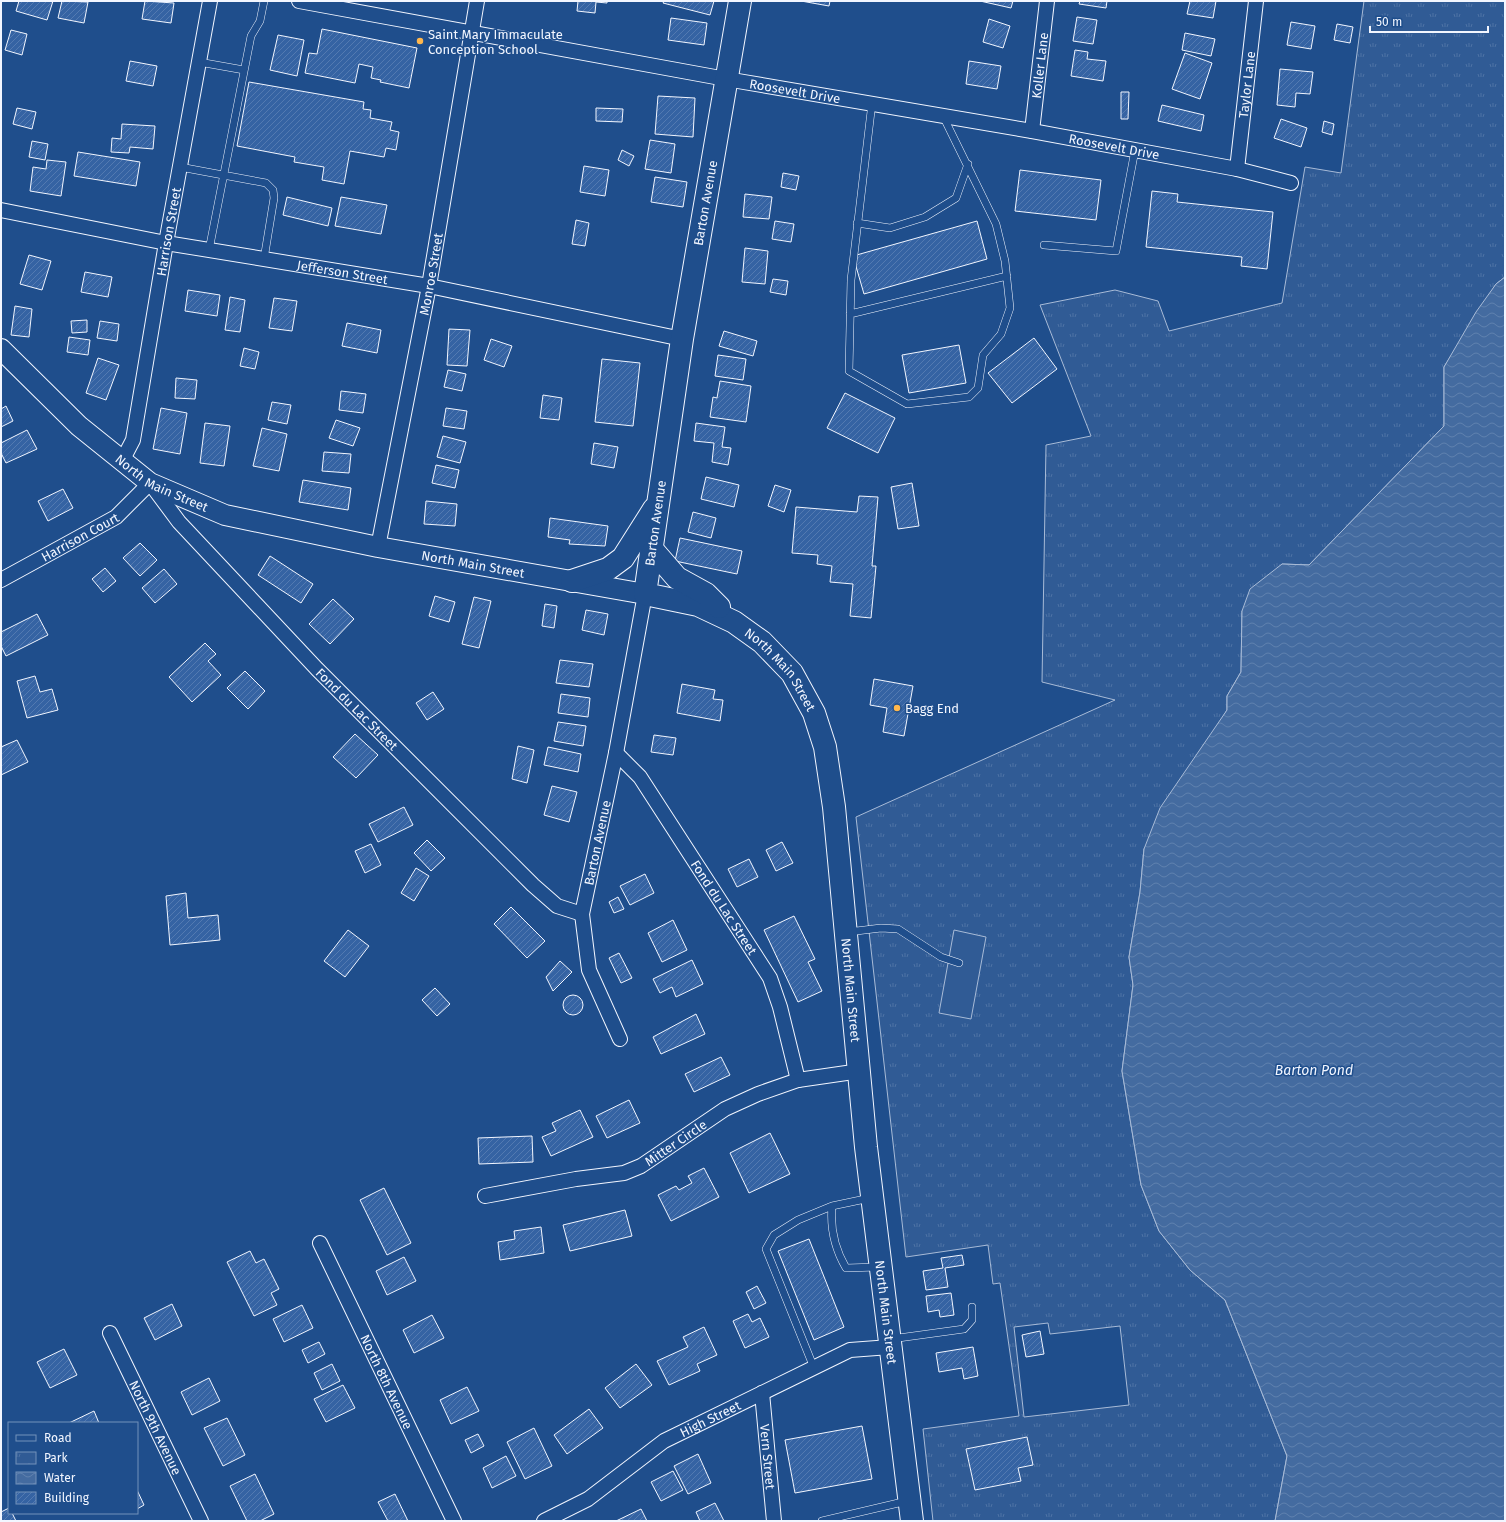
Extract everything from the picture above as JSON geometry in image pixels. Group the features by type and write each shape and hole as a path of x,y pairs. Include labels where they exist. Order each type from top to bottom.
{"main road":[{"name":"Barton Avenue","path":"644,594 682,338 740,1"},
{"name":"North Main Street","path":"1,349 79,426 150,483 225,515 378,547 698,605 734,622 762,642 792,673 814,712 826,755 834,807 872,1198 911,1511"},
{"path":"572,581 608,570 623,558 658,503"},
{"path":"652,548 677,578 706,594 734,622"}],"street":[{"name":"Harrison Street","path":"122,461 133,440 166,243 210,1"},
{"name":"Roosevelt Drive","path":"298,1 726,79 1032,131 1237,169 1292,183"},
{"name":"Monroe Street","path":"378,547 429,286 477,1"},
{"name":"Koller Lane","path":"1032,131 1047,1"},
{"name":"Taylor Lane","path":"1237,169 1256,1"},
{"name":"Jefferson Street","path":"1,210 166,243 429,286 682,338"},
{"name":"Harrison Court","path":"1,580 116,518 150,483"},
{"name":"Fond du Lac Street","path":"150,483 179,522 317,669 528,880 557,906 582,914"},
{"name":"Barton Avenue","path":"620,1039 589,970 582,914 616,753 644,594"},
{"name":"Fond du Lac Street","path":"616,753 640,777 770,978 780,1007 798,1080"},
{"name":"Mitter Circle","path":"485,1196 576,1179 624,1173 641,1166 726,1109 758,1094 798,1080 860,1071"},
{"name":"North 8th Avenue","path":"320,1243 454,1521"},
{"name":"North 9th Avenue","path":"110,1333 201,1521"},
{"name":"High Street","path":"544,1521 588,1499 664,1441 850,1350 889,1343"},
{"name":"Vern Street","path":"762,1393 774,1521"}],"lane":[{"path":"209,250 251,36 260,21 264,1"},
{"path":"199,62 244,70"},
{"path":"872,103 851,280 849,372 907,404 969,397 978,388 983,355 1001,334 1010,308 1007,276 996,224 968,164 943,116"},
{"path":"1044,246 1116,251 1135,150"},
{"path":"857,222 890,228 925,217 956,198 968,164"},
{"path":"180,167 266,183 273,190 274,198 264,259"},
{"path":"850,314 1007,276"},
{"path":"846,932 882,928 898,929 941,957 959,963"},
{"path":"814,1368 766,1249 774,1235 798,1220 832,1206 872,1198"},
{"path":"832,1206 831,1221 838,1255 846,1268 881,1266"},
{"path":"889,1343 964,1329 972,1320 972,1306"},
{"path":"822,1521 911,1511"}],"green space":[{"path":"1364,1 1505,1 1505,277 1496,284 1444,367 1444,426 1309,565 1282,564 1242,611 1241,672 1227,696 1227,710 1144,849 1140,892 1129,957 1133,985 1122,1071 1141,1185 1159,1231 1190,1270 1225,1300 1287,1456 1275,1521 933,1521 923,1429 1019,1416 1000,1283 993,1284 988,1245 906,1257 856,817 1115,700 1042,682 1046,445 1091,436 1040,305 1115,290 1158,301 1169,331 1282,303 1305,167 1341,173","holes":["1048,1323 1050,1334 1120,1326 1129,1405 1024,1417 1014,1327"]}],"shaded area":[{"path":"954,930 986,937 971,1019 939,1013"}],"water":[{"name":"Barton Pond","path":"1505,277 1505,1521 1275,1521 1287,1456 1225,1300 1190,1270 1159,1231 1141,1185 1122,1071 1133,985 1129,957 1140,892 1144,849 1160,808 1227,710 1227,696 1241,672 1242,611 1250,589 1282,564 1309,565 1444,426 1444,367 1476,312 1496,284"}],"building":[{"path":"19,1 53,1 47,20 16,11"},
{"path":"62,1 88,2 84,23 58,18"},
{"path":"145,1 174,3 171,23 142,19"},
{"path":"578,1 607,1 607,3 596,2 595,13 577,11"},
{"path":"664,1 714,1 710,15 663,3"},
{"path":"801,1 830,1 829,6"},
{"path":"980,1 1013,1 1011,8"},
{"path":"1080,1 1107,1 1106,8 1079,4"},
{"path":"1190,1 1216,1 1213,18 1187,14"},
{"path":"1077,17 1097,20 1093,44 1073,41"},
{"path":"671,18 707,23 704,45 668,40"},
{"path":"989,19 1010,26 1003,48 983,42"},
{"path":"1291,22 1315,26 1311,49 1287,45"},
{"path":"1337,24 1353,27 1350,43 1334,40"},
{"path":"322,29 417,48 409,88 380,82 381,80 371,78 373,67 359,64 355,83 305,73 309,53 317,54"},
{"path":"11,30 27,34 22,55 5,50"},
{"path":"1185,33 1215,39 1211,56 1182,50"},
{"path":"278,35 304,40 297,76 270,70"},
{"path":"1075,50 1088,52 1087,59 1106,61 1103,81 1071,76"},
{"path":"1185,53 1212,63 1200,99 1172,89"},
{"path":"130,61 157,66 153,86 126,81"},
{"path":"969,61 1001,66 997,89 966,84"},
{"path":"1280,69 1313,72 1310,94 1296,93 1295,107 1277,105"},
{"path":"249,82 364,102 363,109 371,110 370,118 392,122 390,130 399,132 396,150 386,148 384,157 350,151 344,184 322,180 324,167 294,162 295,157 237,146"},
{"path":"1121,92 1129,92 1128,119 1121,119"},
{"path":"658,96 695,98 693,137 655,134"},
{"path":"1162,105 1204,115 1201,131 1158,121"},
{"path":"17,108 36,112 32,129 13,124"},
{"path":"596,108 623,109 622,122 596,121"},
{"path":"1281,119 1307,128 1301,147 1274,138"},
{"path":"1324,121 1334,124 1332,135 1322,132"},
{"path":"122,124 155,126 153,149 130,147 129,153 111,152 112,138 121,139"},
{"path":"650,140 675,144 671,173 645,169"},
{"path":"32,141 48,144 45,160 29,157"},
{"path":"622,150 634,156 629,166 618,160"},
{"path":"78,152 140,162 136,186 74,176"},
{"path":"47,160 66,162 61,196 30,191 33,167 46,169"},
{"path":"584,166 609,170 605,196 580,192"},
{"path":"1020,170 1101,180 1096,220 1015,211"},
{"path":"783,173 799,176 796,190 781,187"},
{"path":"655,177 687,182 683,207 651,202"},
{"path":"1152,191 1178,194 1177,202 1273,212 1267,269 1241,266 1242,257 1146,247"},
{"path":"745,194 772,197 769,219 743,217"},
{"path":"287,197 332,208 328,226 283,215"},
{"path":"341,197 387,205 381,234 335,226"},
{"path":"576,220 589,223 585,246 572,244"},
{"path":"775,221 794,224 791,242 772,239"},
{"path":"977,221 987,259 864,294 853,256"},
{"path":"745,248 768,251 765,284 742,282"},
{"path":"29,255 51,261 42,290 20,284"},
{"path":"85,272 112,277 108,297 81,292"},
{"path":"773,279 788,281 786,295 770,292"},
{"path":"188,290 220,295 217,316 185,311"},
{"path":"230,297 245,300 240,332 225,330"},
{"path":"274,298 297,301 292,331 269,328"},
{"path":"15,306 32,309 29,337 11,335"},
{"path":"87,320 87,332 72,333 71,321"},
{"path":"100,321 119,324 117,341 97,338"},
{"path":"347,323 381,330 377,353 342,346"},
{"path":"449,329 470,330 467,366 447,365"},
{"path":"724,331 757,341 753,356 719,346"},
{"path":"69,337 90,340 88,355 67,352"},
{"path":"1034,338 1057,369 1012,403 988,373"},
{"path":"491,339 512,346 504,367 484,360"},
{"path":"959,345 966,383 909,393 902,355"},
{"path":"244,348 259,352 255,369 240,366"},
{"path":"718,355 746,359 743,380 715,376"},
{"path":"98,358 119,365 106,400 86,393"},
{"path":"602,359 640,363 633,426 595,422"},
{"path":"448,370 466,374 462,391 444,387"},
{"path":"176,378 197,380 195,399 175,398"},
{"path":"720,381 751,386 746,422 710,417 713,397 717,398"},
{"path":"341,391 366,394 363,413 339,410"},
{"path":"845,393 895,418 878,453 827,428"},
{"path":"543,395 562,398 559,420 540,418"},
{"path":"272,402 291,405 287,424 268,420"},
{"path":"6,406 13,421 1,427 1,409"},
{"path":"161,408 187,413 180,454 153,449"},
{"path":"446,408 467,411 464,429 443,426"},
{"path":"336,420 360,428 353,446 329,438"},
{"path":"205,423 230,426 224,466 200,463"},
{"path":"696,423 725,427 722,447 731,448 728,465 712,462 714,443 694,441"},
{"path":"262,428 287,434 279,471 253,466"},
{"path":"27,430 37,449 6,463 1,453 1,443"},
{"path":"443,436 466,442 460,463 437,457"},
{"path":"594,443 618,447 614,468 591,464"},
{"path":"324,452 351,454 349,473 322,471"},
{"path":"436,465 459,470 455,488 432,483"},
{"path":"706,477 739,485 734,507 701,499"},
{"path":"303,480 351,488 348,510 299,502"},
{"path":"912,483 919,526 898,529 891,487"},
{"path":"775,485 791,490 784,512 768,506"},
{"path":"63,489 73,508 48,521 38,501"},
{"path":"859,496 878,497 872,566 876,566 871,618 850,616 853,584 830,582 832,566 817,564 818,555 792,553 796,507 857,512"},
{"path":"426,501 457,504 455,526 424,524"},
{"path":"693,512 716,518 711,538 688,532"},
{"path":"550,518 608,526 605,546 569,544 570,540 548,537"},
{"path":"680,538 742,551 737,574 675,561"},
{"path":"140,543 157,560 140,576 123,558"},
{"path":"270,556 313,584 301,603 258,575"},
{"path":"105,568 116,581 103,592 92,579"},
{"path":"164,569 177,584 155,603 142,588"},
{"path":"435,596 455,602 449,622 429,616"},
{"path":"474,597 491,601 479,648 462,644"},
{"path":"333,599 354,619 330,644 309,624"},
{"path":"545,604 557,606 554,628 542,626"},
{"path":"586,610 608,614 604,635 582,630"},
{"path":"37,614 48,635 6,656 1,646 1,632"},
{"path":"205,643 216,654 208,661 221,675 192,702 169,677"},
{"path":"560,660 593,664 589,687 556,683"},
{"path":"245,671 265,691 248,709 227,688"},
{"path":"35,676 40,692 52,689 58,710 27,718 17,681"},
{"path":"874,679 913,686 904,736 883,732 887,708 870,705"},
{"path":"682,684 715,690 713,699 723,700 720,721 677,713"},
{"path":"433,692 444,709 427,720 416,703"},
{"path":"561,694 590,698 588,717 558,713"},
{"path":"558,722 586,726 583,746 554,741"},
{"path":"355,734 378,755 356,778 333,757"},
{"path":"654,735 676,738 673,755 651,752"},
{"path":"17,740 28,762 1,775 1,747"},
{"path":"518,746 534,750 527,783 512,779"},
{"path":"548,747 581,754 578,772 544,765"},
{"path":"552,786 577,792 569,822 544,815"},
{"path":"404,807 413,825 378,842 369,824"},
{"path":"427,840 445,858 431,871 414,853"},
{"path":"782,842 793,863 776,871 766,850"},
{"path":"371,844 381,865 365,873 355,851"},
{"path":"749,859 758,877 737,887 728,869"},
{"path":"416,868 429,876 414,901 401,893"},
{"path":"645,874 654,893 630,905 620,886"},
{"path":"186,893 188,918 218,915 220,940 170,945 166,896"},
{"path":"618,897 624,909 614,913 609,902"},
{"path":"511,907 545,941 527,958 494,924"},
{"path":"794,916 815,959 808,962 822,991 798,1002 764,930"},
{"path":"673,920 687,950 662,962 648,933"},
{"path":"348,930 369,946 345,977 324,961"},
{"path":"619,953 632,978 621,983 609,958"},
{"path":"692,960 703,984 676,997 672,987 660,993 653,979"},
{"path":"560,961 572,972 553,991 546,977"},
{"path":"435,988 450,1004 437,1016 422,1000"},
{"path":"573,995 580,998 583,1005 580,1012 573,1015 566,1012 563,1005 566,998"},
{"path":"696,1014 705,1034 661,1054 653,1037"},
{"path":"721,1057 730,1075 694,1092 685,1074"},
{"path":"629,1100 640,1123 607,1138 596,1116"},
{"path":"580,1110 593,1137 551,1156 542,1137 556,1131 552,1123"},
{"path":"770,1133 790,1174 749,1193 730,1153"},
{"path":"532,1136 533,1162 479,1164 478,1138"},
{"path":"704,1168 719,1197 671,1221 658,1195 676,1186 679,1190 692,1183 688,1176"},
{"path":"384,1188 411,1243 387,1255 360,1200"},
{"path":"625,1210 632,1236 570,1251 563,1225"},
{"path":"541,1227 544,1253 500,1260 498,1242 515,1239 514,1231"},
{"path":"809,1239 844,1327 814,1340 778,1251"},
{"path":"250,1251 256,1263 264,1259 279,1289 271,1293 277,1305 254,1316 227,1262"},
{"path":"962,1255 964,1265 945,1268 948,1287 926,1290 923,1271 943,1268 941,1258"},
{"path":"404,1257 416,1281 387,1295 376,1271"},
{"path":"757,1286 766,1303 754,1309 746,1292"},
{"path":"951,1293 954,1315 940,1317 939,1310 928,1312 926,1296"},
{"path":"172,1304 182,1326 155,1340 144,1318"},
{"path":"302,1305 313,1328 284,1342 273,1319"},
{"path":"748,1314 752,1322 760,1318 769,1337 745,1348 733,1321"},
{"path":"432,1315 444,1338 414,1353 403,1330"},
{"path":"704,1327 717,1355 697,1364 700,1371 669,1385 657,1361 688,1347 683,1337"},
{"path":"1040,1331 1044,1354 1026,1357 1022,1335"},
{"path":"319,1342 325,1354 308,1363 302,1350"},
{"path":"973,1347 978,1376 964,1379 962,1368 939,1372 936,1353"},
{"path":"64,1349 77,1375 50,1388 37,1362"},
{"path":"332,1364 340,1381 322,1390 314,1373"},
{"path":"636,1364 652,1385 620,1408 605,1388"},
{"path":"209,1378 220,1401 192,1415 181,1392"},
{"path":"343,1385 355,1408 326,1422 314,1399"},
{"path":"467,1387 479,1411 451,1424 440,1400"},
{"path":"589,1409 603,1428 567,1454 554,1435"},
{"path":"94,1411 99,1422 71,1422"},
{"path":"227,1418 245,1455 223,1466 204,1428"},
{"path":"862,1426 872,1479 795,1493 785,1440"},
{"path":"534,1428 552,1466 525,1479 507,1442"},
{"path":"478,1434 484,1446 471,1453 465,1440"},
{"path":"1027,1437 1033,1465 1018,1468 1021,1481 975,1490 966,1449"},
{"path":"698,1454 711,1483 688,1494 674,1466"},
{"path":"506,1456 516,1476 492,1488 483,1468"},
{"path":"673,1471 683,1490 661,1501 651,1482"},
{"path":"255,1474 274,1514 260,1521 247,1521 230,1486"},
{"path":"138,1492 144,1505 138,1508"},
{"path":"395,1494 408,1521 388,1521 378,1502"},
{"path":"715,1503 724,1521 700,1521 696,1512"},
{"path":"8,1508 8,1514 12,1514 16,1521 1,1521 1,1512"},
{"path":"641,1509 647,1521 616,1521"}],"place":[{"name":"Saint Mary Immaculate Conception School","path":"420,41"},
{"name":"Bagg End","path":"897,708"}]}
